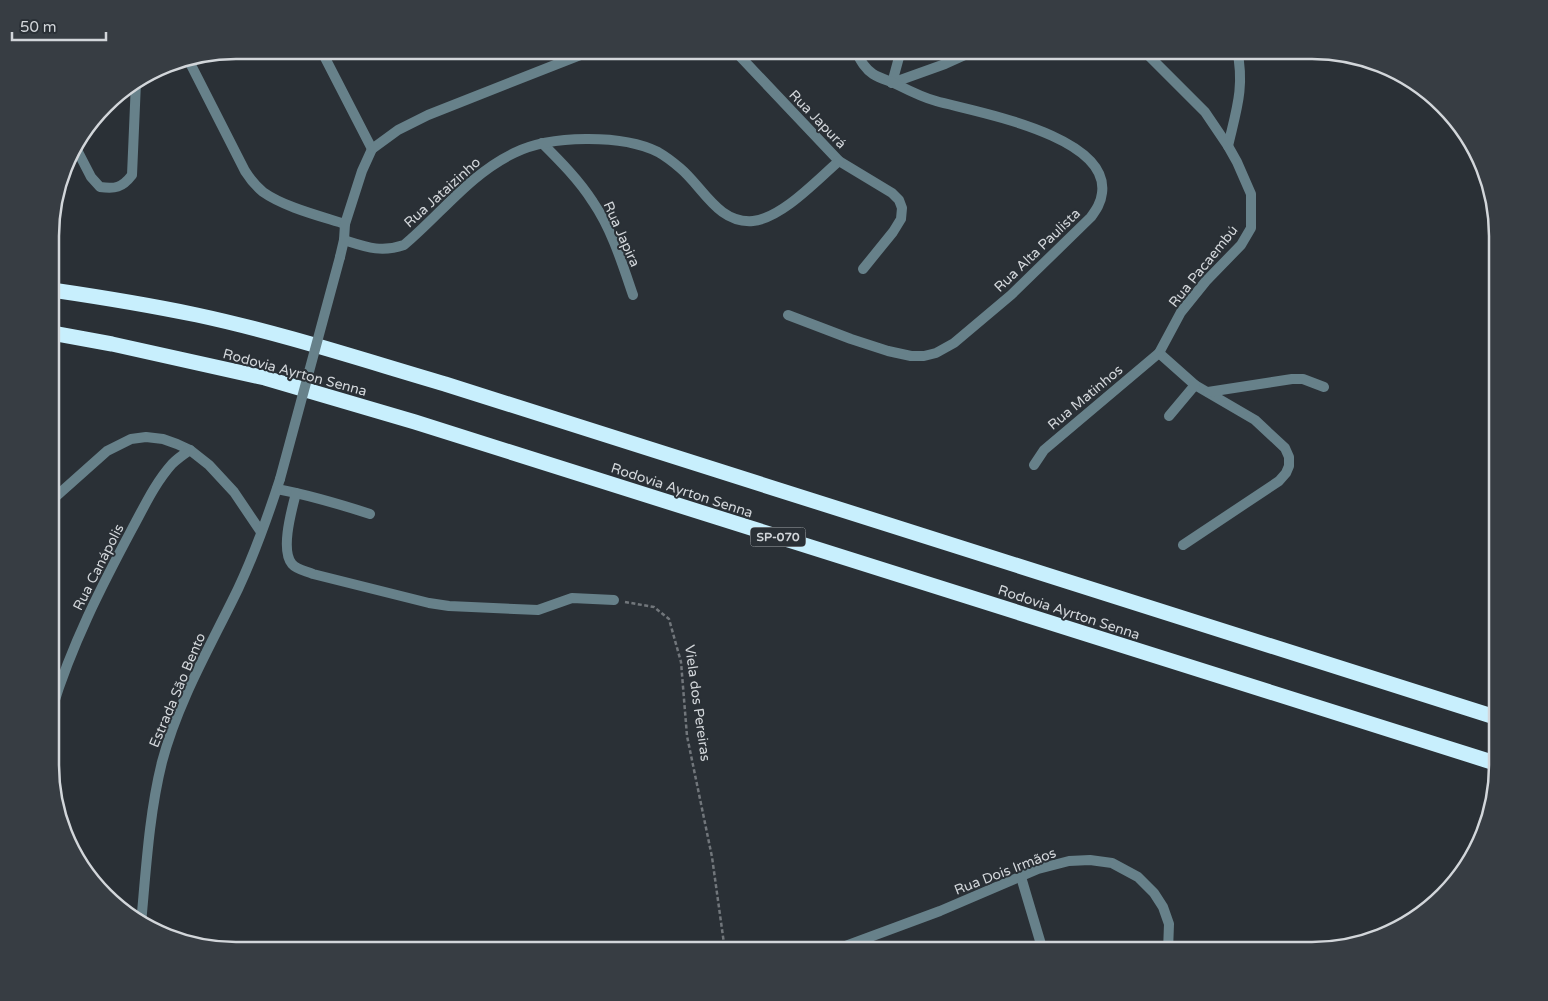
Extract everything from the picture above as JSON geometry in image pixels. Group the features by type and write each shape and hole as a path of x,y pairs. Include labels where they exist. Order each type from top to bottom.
{"highway":[{"name":"Rodovia Ayrton Senna","path":"59,291 129,302 198,316 284,337 446,384 1489,715"},
{"name":"Rodovia Ayrton Senna","path":"59,334 265,378 415,422 1489,761"}],"street":[{"path":"326,59 372,148"},
{"path":"344,240 345,224 362,171 372,148 398,130 428,114 571,59"},
{"name":"Rua Japurá","path":"743,59 839,161 892,193 899,200 902,208 900,219 893,232 863,269"},
{"name":"Rua Alta Paulista","path":"788,315 888,351 911,356 936,354 954,343 1011,295 1091,217 1099,204 1102,192 1100,178 1091,162 1075,149 1050,135 1021,123 911,92 874,75 860,59"},
{"path":"892,83 899,59"},
{"path":"892,83 956,59"},
{"name":"Rua Pacaembú","path":"1152,59 1205,112 1228,146 1252,194 1251,228 1241,245 1206,281 1181,312 1159,354"},
{"path":"1228,146 1241,83 1239,59"},
{"path":"190,65 245,171 253,182 279,202 345,224"},
{"path":"79,153 91,177 100,187 111,189 124,184 132,175 136,90"},
{"name":"Rua Jataizinho","path":"344,240 378,249 392,249 404,245 467,185 489,167 513,153 542,143 583,138 612,140 658,152 680,168 726,216 754,221 769,216 787,206 839,161"},
{"name":"Rua Japira","path":"542,143 572,174 593,202 609,230 633,295"},
{"name":"Estrada São Bento","path":"142,915 152,817 162,762 174,724 198,668 238,588 277,489 344,240"},
{"path":"1159,354 1195,385 1255,420 1285,448 1289,457 1289,466 1279,481 1183,544"},
{"name":"Rua Matinhos","path":"1034,465 1044,450 1159,354"},
{"path":"1208,392 1292,379 1303,379 1324,387"},
{"path":"1169,416 1195,385"},
{"path":"59,494 108,450 131,440 146,437 163,440 190,450 209,465 234,492 261,532"},
{"name":"Rua Canápolis","path":"59,688 69,657 108,573 164,474 173,462 190,450"},
{"path":"277,489 296,492 370,514"},
{"path":"296,492 289,525 287,554 295,567 313,574 429,603 449,606 538,610 572,598 614,600"},
{"name":"Rua Dois Irmãos","path":"856,942 940,911 1038,869 1068,861 1090,860 1112,864 1138,877 1154,893 1163,907 1169,924 1168,942"},
{"path":"1021,877 1041,942"}],"path":[{"name":"Viela dos Pereiras","path":"614,600 654,607 669,619 681,662 687,736 712,856 724,942"}]}
